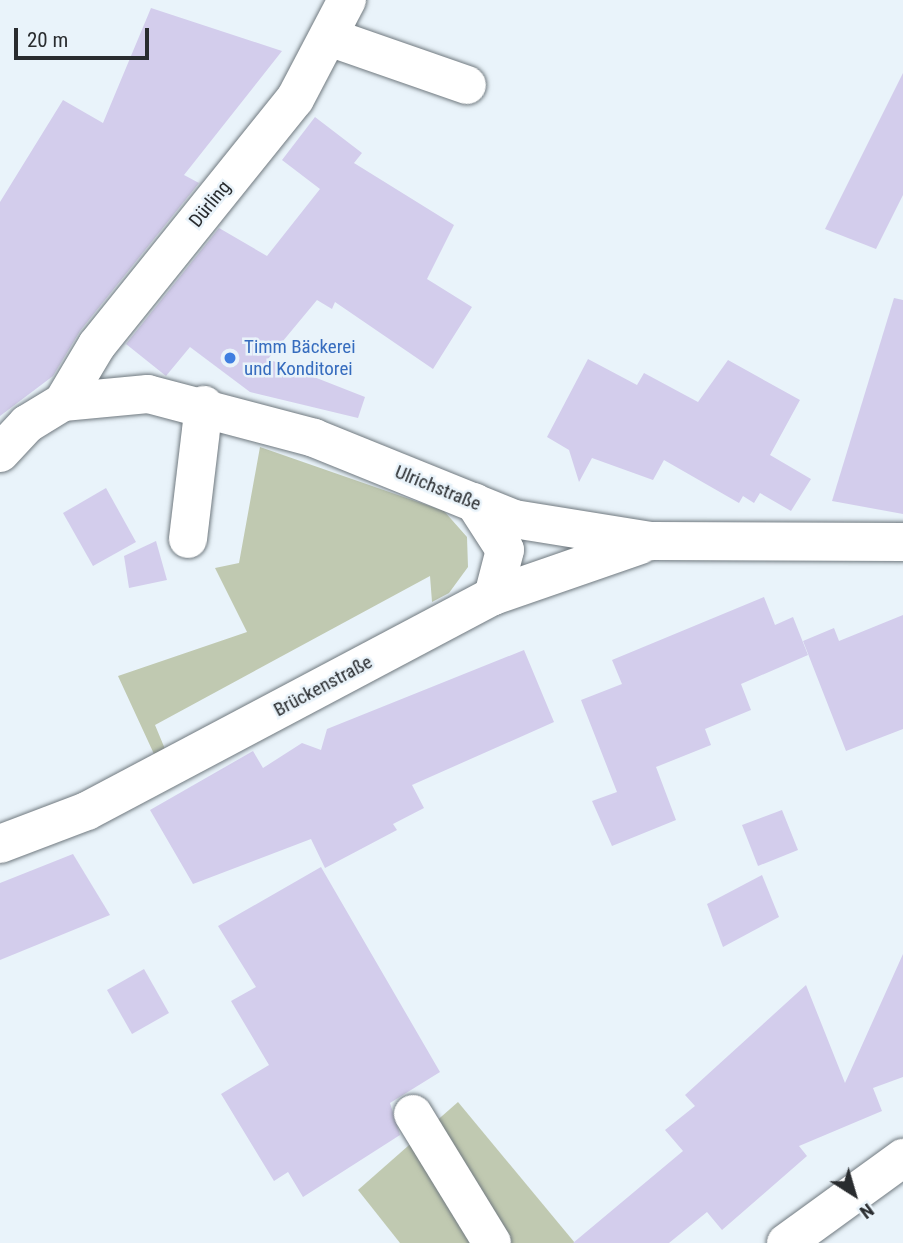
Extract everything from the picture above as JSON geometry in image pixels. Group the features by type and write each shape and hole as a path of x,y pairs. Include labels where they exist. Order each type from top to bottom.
{"street":[{"name":"Dürling","path":"63,402 97,345 295,99 346,0"},
{"path":"329,37 467,85"},
{"name":"Ulrichstraße","path":"0,453 27,424 63,402 148,394 204,405 314,438 513,519 652,541 903,542"},
{"path":"188,539 204,405"},
{"path":"474,502 505,550 493,596"},
{"name":"Brückenstraße","path":"0,844 87,811 493,596 574,563 652,541"},
{"path":"414,1114 492,1243"},
{"path":"786,1243 903,1158"}],"green space":[{"path":"260,447 444,511 467,537 468,567 449,593 432,602 430,576 155,725 165,749 154,754 118,676 247,632 215,568 239,563"},
{"path":"458,1102 575,1243 400,1243 358,1190"}],"building":[{"path":"151,8 282,51 184,175 199,183 80,331 53,376 0,416 0,202 63,100 103,123"},
{"path":"903,73 903,195 876,249 825,229"},
{"path":"315,117 362,153 354,163 454,225 427,279 472,307 433,369 335,302 332,309 317,300 268,359 365,397 358,418 250,392 190,347 166,376 126,344 219,228 267,256 320,189 282,160"},
{"path":"894,298 903,300 903,514 832,501"},
{"path":"588,359 637,385 644,373 698,402 728,360 800,400 770,455 811,479 791,511 760,493 754,503 743,496 739,503 664,460 653,480 592,458 579,482 569,450 547,437"},
{"path":"106,488 136,542 93,566 63,513"},
{"path":"156,541 167,580 129,588 124,556"},
{"path":"764,597 775,625 793,617 808,655 741,684 751,710 705,729 711,745 656,767 676,820 612,846 592,801 617,792 581,700 622,684 612,660"},
{"path":"903,615 903,729 846,751 803,641 834,628 839,641"},
{"path":"524,650 554,722 412,785 424,808 393,824 397,830 325,868 311,839 193,884 150,810 253,751 263,768 302,743 321,750 327,729"},
{"path":"782,810 798,850 758,866 742,825"},
{"path":"73,854 110,915 0,960 0,883"},
{"path":"321,867 440,1072 390,1103 400,1135 303,1197 288,1172 274,1181 221,1094 269,1065 231,1001 256,987 218,926"},
{"path":"762,875 779,917 723,947 707,904"},
{"path":"903,954 903,1077 873,1088 882,1111 799,1146 807,1156 722,1230 707,1212 669,1243 573,1243 683,1151 665,1130 695,1106 685,1095 806,985 845,1083"},
{"path":"144,969 169,1013 132,1034 107,990"}],"place":[{"name":"Timm Bäckerei und Konditorei","path":"230,358"}]}
